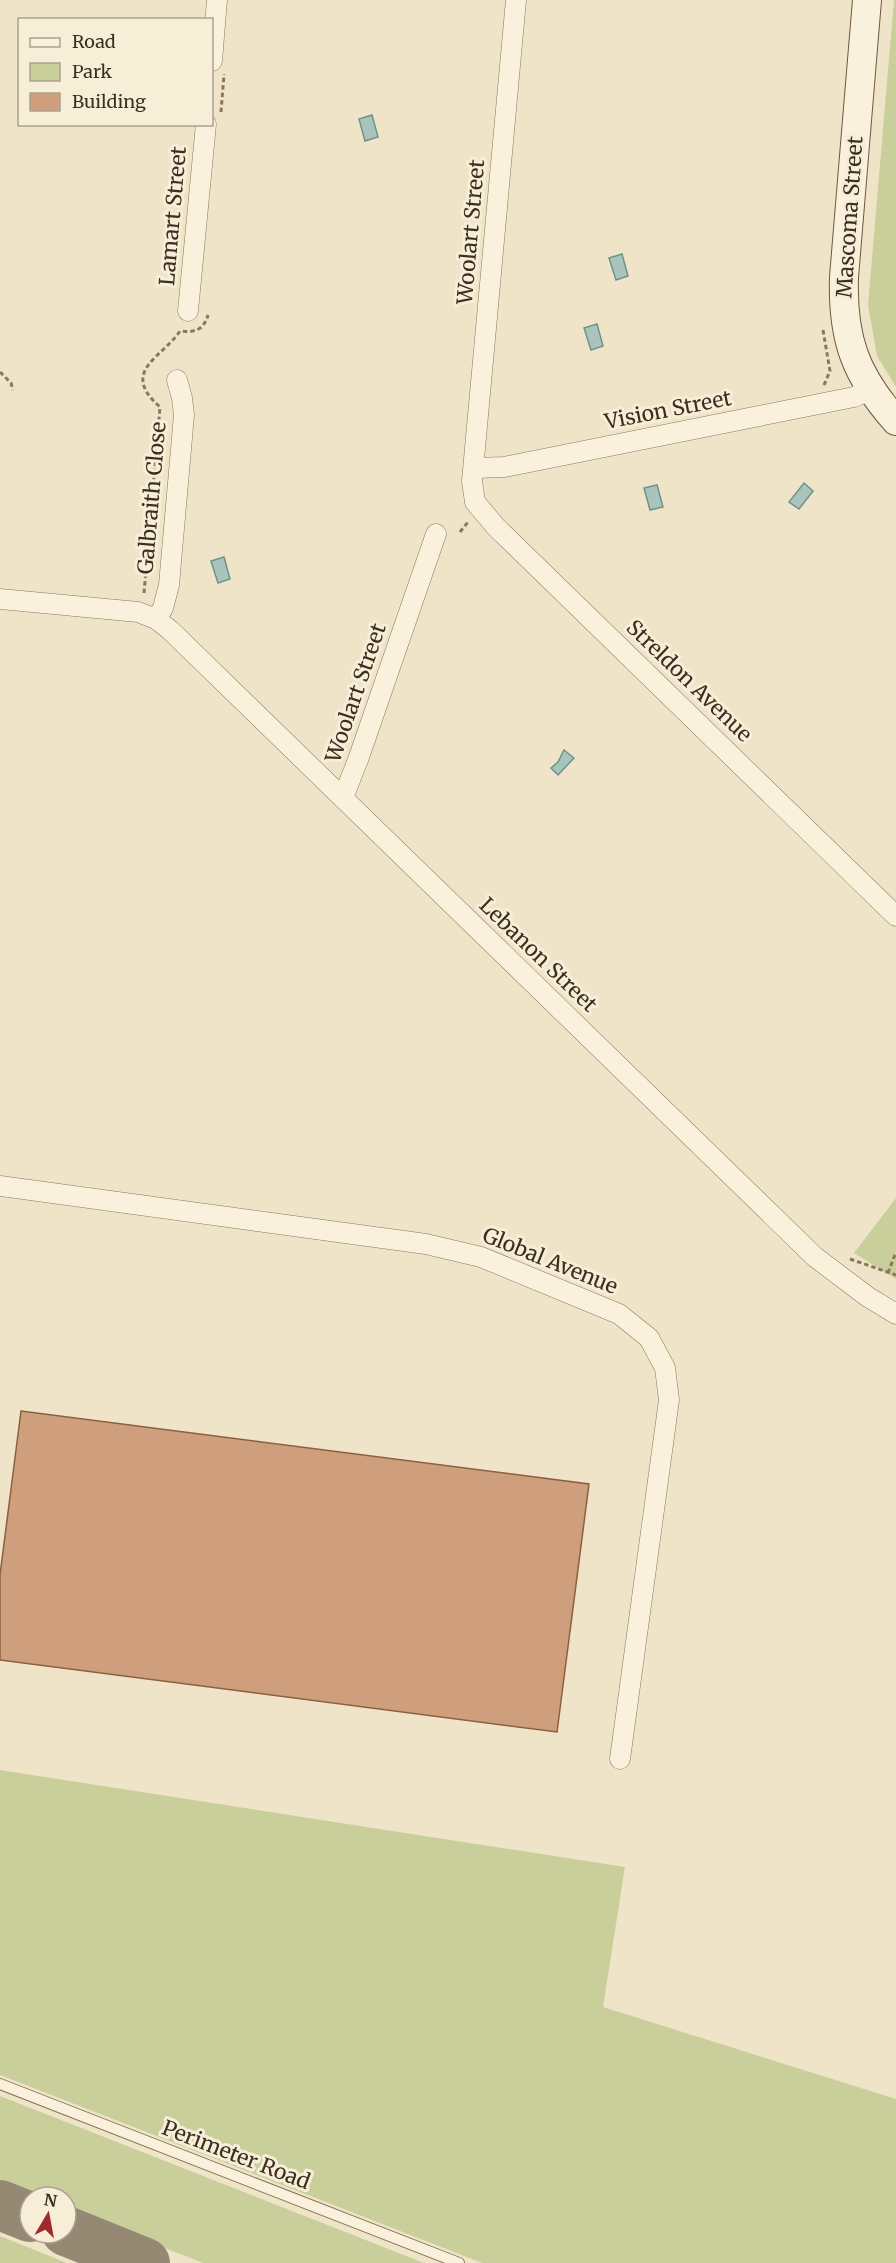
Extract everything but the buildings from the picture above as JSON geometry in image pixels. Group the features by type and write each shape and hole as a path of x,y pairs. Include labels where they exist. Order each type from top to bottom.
{"main road":[{"name":"Mascoma Street","path":"867,0 843,307 850,345 870,390 896,421"}],"street":[{"path":"213,49 217,0"},
{"name":"Woolart Street","path":"474,468 516,0"},
{"name":"Lamart Street","path":"188,311 206,126"},
{"name":"Galbraith Close","path":"156,619 163,608 169,585 184,415 177,380"},
{"name":"Vision Street","path":"474,468 489,469 516,465 854,397 870,390"},
{"name":"Streldon Avenue","path":"474,468 472,481 475,501 496,527 896,916"},
{"name":"Woolart Street","path":"343,798 359,758 436,534"},
{"path":"0,599 117,609 138,612 156,619"},
{"name":"Lebanon Street","path":"156,619 815,1257 868,1297 896,1314"},
{"name":"Global Avenue","path":"0,1186 426,1244 481,1257 619,1314 649,1338 665,1368 669,1400 620,1759"}],"lane":[{"name":"Perimeter Road","path":"0,2084 459,2263"}],"path":[{"path":"0,372 11,383 14,390"},
{"path":"460,532 469,520"},
{"path":"888,1273 896,1252"}],"green space":[{"path":"894,0 896,0 896,387 877,356 868,305"},
{"path":"896,1198 896,1279 854,1253"},
{"path":"0,1770 625,1867 603,2007 896,2099 896,2263 482,2263 0,2075"},
{"path":"0,2096 424,2263 203,2263 78,2214 78,2185 18,2185 18,2190 0,2183"},
{"path":"0,2236 67,2263 0,2263"}],"water":[{"path":"372,115 378,137 365,141 359,119"},
{"path":"622,254 628,276 616,280 609,258"},
{"path":"597,324 603,346 591,350 584,328"},
{"path":"804,483 813,491 799,509 789,502"},
{"path":"657,485 663,507 650,510 644,488"},
{"path":"224,557 230,579 218,583 211,561"},
{"path":"564,750 574,758 558,775 551,768 558,762"}],"taxiway":[{"path":"0,2205 18,2212"},
{"path":"78,2236 145,2263"}]}
